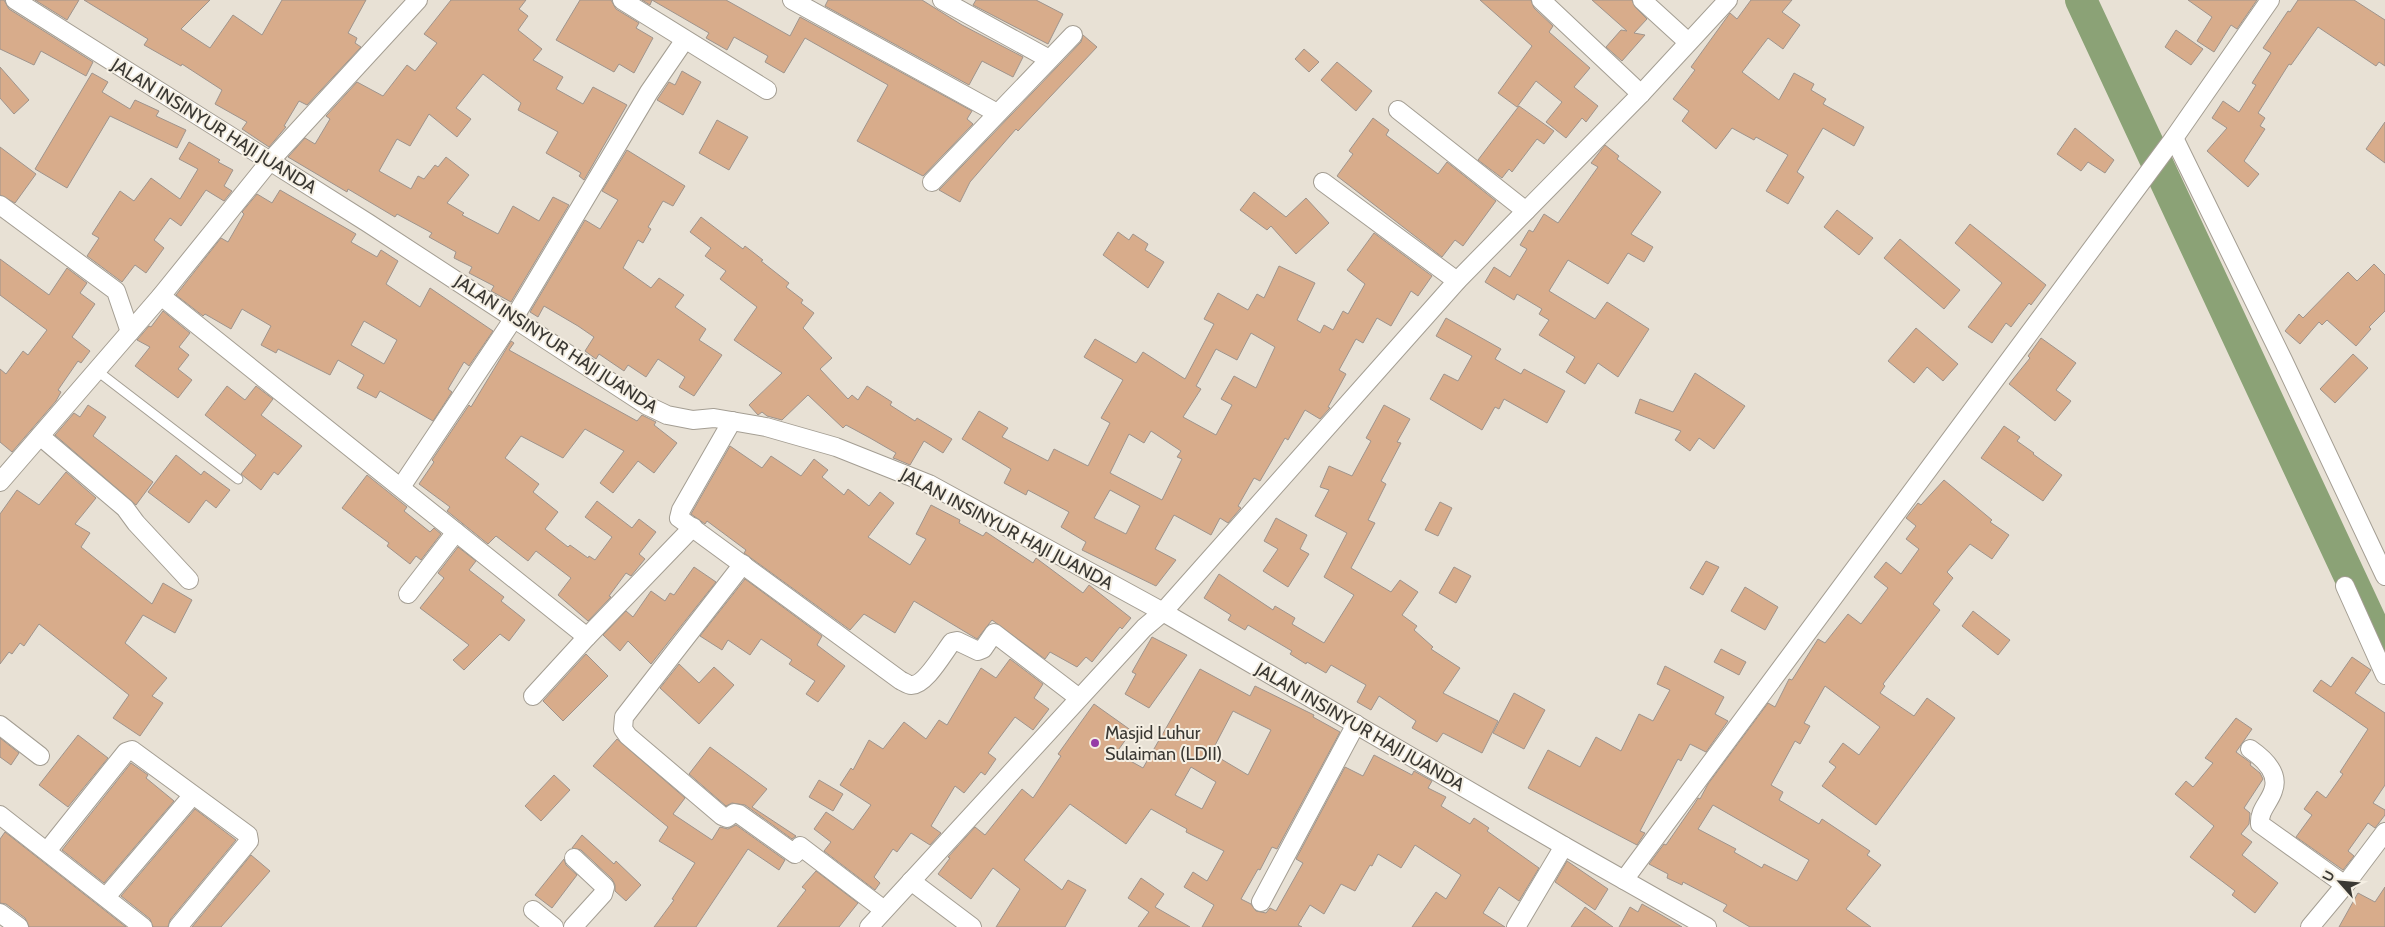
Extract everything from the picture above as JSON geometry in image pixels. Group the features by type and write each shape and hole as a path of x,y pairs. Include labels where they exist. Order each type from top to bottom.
{"street":[{"name":"JALAN INSINYUR HAJI JUANDA","path":"15,0 270,161 646,405 667,415 693,420 714,418 766,427 836,447 928,484 1163,612 1564,846 1707,927"},
{"path":"0,482 161,296 270,161 418,0"},
{"path":"622,0 684,41 767,90"},
{"path":"792,0 997,113"},
{"path":"942,0 1049,59"},
{"path":"1540,0 1641,94"},
{"path":"1642,0 1688,42"},
{"path":"869,927 1144,628 1163,612 1457,281 1641,94 1728,0"},
{"path":"1624,880 2172,140 2270,0"},
{"path":"932,182 1073,35"},
{"path":"400,487 514,318 650,92 684,41"},
{"path":"1398,110 1526,211"},
{"path":"2172,140 2283,360 2385,576"},
{"path":"1323,182 1457,281"},
{"path":"0,204 116,291 130,332"},
{"path":"161,296 587,637"},
{"path":"732,421 681,510 680,518 908,684 913,685 922,682 952,642 957,641 978,651 983,649 994,633 1079,698"},
{"path":"40,436 125,508 136,523 189,580"},
{"path":"533,696 692,527"},
{"path":"408,594 456,532"},
{"path":"743,564 624,717 622,729 722,816 729,818 734,813 737,813 795,854 800,846 884,910"},
{"path":"2345,586 2385,675"},
{"path":"1261,902 1356,724"},
{"path":"0,725 40,756"},
{"path":"2250,749 2269,765 2274,779 2274,790 2262,810 2260,824 2345,885"},
{"path":"47,851 129,750 132,750 192,796 248,835 249,841 178,927"},
{"path":"106,897 192,796"},
{"path":"1,819 47,851 142,927"},
{"path":"2310,927 2385,832"},
{"path":"1516,927 1564,846"},
{"path":"573,927 603,894 605,887 574,858"},
{"path":"911,881 972,927"},
{"path":"533,910 554,927"},
{"path":"0,913 19,927"}],"lane":[{"path":"96,370 238,480"}],"building":[{"path":"0,0 4,0 9,9 93,62 86,76 41,51 34,65 0,49"},
{"path":"35,0 79,0 67,20"},
{"path":"84,0 210,0 181,29 210,48 233,15 262,35 282,0 366,0 348,33 357,38 355,43 361,47 307,105 299,101 284,126 286,127 269,147 242,129 247,122 215,104 222,90 182,64 181,66 144,45 148,39"},
{"path":"451,0 526,0 519,9 528,16 518,30 542,49 533,60 563,77 556,89 583,104 593,87 627,105 584,180 579,176 581,173 546,153 558,132 518,110 521,103 483,74 456,108 471,119 457,137 429,114 410,146 397,139 379,171 411,189 418,176 424,179 435,165 438,167 446,157 469,175 447,203 464,213 462,215 498,234 513,206 539,221 553,197 569,205 511,302 491,291 494,286 469,273 472,267 454,258 456,252 429,237 432,233 397,214 395,217 348,189 347,192 288,157 305,138 315,144 330,119 326,116 357,82 383,96 407,65 415,71 437,43 424,34"},
{"path":"580,0 611,0 616,9 639,23 636,28 653,38 634,73 619,64 614,72 556,40"},
{"path":"642,0 652,0 650,5"},
{"path":"652,0 726,0 790,36 800,17 972,111 967,119 973,124 923,176 857,141 888,85 805,38 784,73 765,62 768,56 734,37 727,50 706,38 709,33"},
{"path":"828,0 922,0 962,25 1023,57 1013,77 982,61 969,85 825,6"},
{"path":"976,0 1036,0 1063,14 1048,44 973,5"},
{"path":"1480,0 1531,0 1534,8 1553,26 1549,32 1590,68 1574,87 1598,106 1586,122 1582,118 1566,138 1546,122 1562,102 1536,81 1517,107 1498,93 1532,46"},
{"path":"1592,0 1632,0 1635,7 1647,19 1634,33 1645,35 1622,61 1606,47 1621,30 1627,31"},
{"path":"1751,0 1792,0 1782,12 1800,25 1783,49 1768,38 1742,72 1779,100 1794,73 1814,84 1811,90 1826,99 1823,104 1864,127 1854,146 1823,128 1797,172 1804,177 1788,204 1766,191 1788,155 1756,137 1754,140 1732,128 1716,149 1682,121 1689,111 1673,99 1695,70 1691,67 1730,13 1737,19"},
{"path":"2188,0 2257,0 2237,29 2231,25 2214,52 2197,41 2212,17"},
{"path":"2298,0 2354,0 2385,20 2385,66 2379,62 2376,66 2318,27 2291,65 2289,64 2258,113 2265,118 2260,126 2265,129 2244,161 2259,174 2248,187 2207,151 2227,128 2212,118 2223,101 2239,112 2256,85 2252,83 2271,53 2263,48 2288,11 2290,12"},
{"path":"2176,30 2203,49 2191,65 2165,47"},
{"path":"1083,35 1097,47 1018,131 1016,129 970,182 960,202 939,190 1081,42"},
{"path":"1304,49 1319,62 1309,72 1295,59"},
{"path":"1337,62 1372,91 1356,111 1321,80"},
{"path":"0,67 29,100 14,114 0,98"},
{"path":"682,71 701,82 683,115 657,100 669,82 675,85"},
{"path":"92,73 108,82 102,92 130,109 135,100 159,111 156,116 186,130 177,148 110,116 67,188 35,169"},
{"path":"1519,106 1554,131 1544,144 1537,139 1512,172 1509,169 1502,178 1478,160"},
{"path":"1373,118 1389,130 1386,135 1438,174 1447,162 1496,201 1463,246 1455,240 1442,257 1337,176 1353,154 1349,151"},
{"path":"717,120 748,137 729,170 699,153"},
{"path":"2385,122 2385,163 2366,149"},
{"path":"2075,128 2114,160 2105,173 2088,162 2081,171 2057,154"},
{"path":"189,142 233,170 224,186 232,191 224,201 206,190 181,226 170,218 154,240 164,248 146,273 135,265 122,282 87,256 99,238 92,234 120,191 134,201 151,178 180,199 198,169 179,159"},
{"path":"1605,145 1619,156 1617,159 1661,192 1631,234 1653,247 1644,262 1628,253 1608,284 1568,260 1549,291 1595,319 1607,302 1649,329 1618,377 1598,363 1585,384 1566,372 1575,357 1539,335 1549,320 1539,314 1542,309 1517,294 1514,300 1485,282 1494,267 1510,277 1527,249 1520,245 1529,230 1533,232 1544,214 1558,223 1598,167 1591,163"},
{"path":"0,147 36,174 15,203 0,195"},
{"path":"627,150 685,186 673,206 663,201 648,227 651,229 643,243 638,240 623,268 651,288 659,278 684,295 675,307 706,329 699,340 722,355 694,396 679,387 685,377 658,359 646,377 628,365 624,371 599,354 596,359 585,351 594,337 578,326 544,306 538,317 530,312 585,220 600,229 618,200 602,191"},
{"path":"280,190 356,234 351,242 377,257 381,250 398,261 386,284 420,307 430,288 493,331 469,366 464,362 448,389 452,392 433,421 380,391 376,398 357,388 364,375 338,360 330,375 278,349 276,353 261,345 271,326 242,309 231,329 205,314 203,316 176,295 221,238 228,242 244,214 242,212 257,194 272,203","holes":["364,321 397,340 384,364 351,345"]},
{"path":"1254,192 1286,217 1306,198 1329,223 1296,254 1271,226 1267,230 1240,210"},
{"path":"1837,210 1873,238 1859,255 1824,227"},
{"path":"701,217 743,249 745,246 763,260 761,261 789,283 786,287 803,300 801,303 814,313 803,328 832,358 820,369 848,399 852,395 858,400 867,386 892,402 890,405 915,421 917,418 952,439 943,453 924,441 910,465 893,458 896,453 846,425 843,428 808,395 782,420 767,416 762,412 758,415 749,405 782,373 734,340 757,307 720,279 726,271 705,256 711,248 690,232"},
{"path":"1970,224 2046,285 2031,305 2029,303 2011,327 2006,323 1992,343 1968,327 2002,283 1955,243"},
{"path":"1118,232 1129,240 1133,234 1148,244 1145,250 1164,262 1148,288 1103,255"},
{"path":"1374,233 1432,276 1418,296 1411,291 1391,326 1377,318 1363,343 1356,339 1339,370 1346,374 1328,407 1330,408 1320,419 1305,410 1288,440 1285,438 1260,481 1254,478 1238,506 1241,508 1228,523 1220,518 1211,535 1174,515 1155,549 1176,560 1156,586 1082,550 1086,542 1061,527 1069,512 1028,490 1026,495 1004,483 1011,469 962,439 979,411 1008,428 1002,437 1048,461 1054,449 1088,466 1110,423 1101,418 1123,380 1084,357 1095,339 1136,363 1143,352 1185,379 1214,324 1204,319 1218,293 1248,310 1257,294 1264,298 1279,266 1315,283 1297,320 1320,333 1324,325 1333,330 1343,311 1348,314 1365,284 1347,270","holes":["1251,333 1275,347 1256,388 1234,376 1221,399 1232,405 1216,435 1183,417 1201,389 1196,386 1216,349 1237,360","1151,431 1181,451 1177,457 1182,459 1162,500 1110,473 1129,434 1144,443","1110,490 1140,506 1126,534 1094,518"]},
{"path":"1900,239 1960,290 1944,309 1884,258"},
{"path":"0,259 49,295 67,268 87,283 80,293 95,304 72,337 90,351 81,363 78,361 58,390 61,392 56,401 12,452 0,442 0,369 6,374 23,351 28,355 47,330 0,295"},
{"path":"2374,264 2385,275 2385,311 2369,327 2371,329 2356,346 2327,320 2322,325 2319,322 2300,344 2285,331 2299,314 2303,318 2348,272 2357,281"},
{"path":"163,311 190,333 179,347 189,355 178,369 192,380 178,398 135,366 150,347 137,340 149,326 151,327"},
{"path":"1446,318 1501,349 1495,359 1521,374 1524,369 1565,391 1547,423 1504,399 1499,409 1495,407 1482,430 1430,399 1444,374 1458,381 1472,356 1436,336"},
{"path":"1916,328 1958,364 1943,381 1927,367 1914,383 1888,361"},
{"path":"2041,338 2076,363 2056,390 2071,401 2055,421 2009,384 2030,358 2028,356"},
{"path":"511,341 514,343 509,350 637,421 642,415 656,422 654,425 677,443 654,473 638,461 613,493 600,483 624,451 585,429 563,458 521,436 505,458 539,484 533,492 558,512 545,529 568,547 570,545 588,558 589,556 595,560 612,537 585,517 597,501 632,528 639,519 656,532 639,554 645,559 631,576 626,573 609,596 611,597 588,621 558,595 571,578 536,551 528,561 496,536 488,544 447,511 450,507 419,484 434,462 432,460 469,405 471,407"},
{"path":"2353,354 2368,368 2335,403 2320,389"},
{"path":"1695,373 1745,406 1714,449 1699,438 1690,451 1675,440 1681,431 1635,413 1640,399 1673,412"},
{"path":"227,386 245,400 256,386 273,399 261,415 302,446 278,475 274,472 261,490 241,474 256,455 205,415"},
{"path":"88,405 106,417 93,436 153,482 136,505 55,435 74,413 80,417"},
{"path":"1384,405 1410,419 1397,442 1401,443 1381,481 1386,484 1368,520 1375,523 1351,568 1391,592 1400,580 1418,592 1402,615 1417,626 1414,630 1433,647 1431,649 1460,668 1443,693 1498,721 1482,753 1443,733 1437,742 1412,728 1416,721 1379,696 1371,710 1357,702 1366,685 1331,665 1326,673 1307,662 1306,664 1290,654 1292,651 1248,625 1245,630 1228,620 1231,615 1204,598 1219,574 1273,610 1275,606 1295,618 1292,624 1324,643 1354,595 1324,577 1347,533 1315,516 1329,490 1320,487 1329,466 1352,476 1371,441 1366,438"},
{"path":"2004,426 2020,437 2017,441 2062,475 2043,501 1981,458"},
{"path":"730,446 762,468 771,456 801,476 814,459 828,470 822,477 844,495 848,489 869,506 880,492 894,503 868,537 910,565 926,539 916,534 931,505 960,520 959,523 983,536 986,532 1033,563 1036,558 1083,593 1089,585 1131,618 1122,629 1120,627 1092,662 1086,657 1077,667 1050,652 1045,659 992,620 977,639 914,601 895,633 864,614 850,630 744,553 746,550 707,521 705,524 691,514"},
{"path":"176,455 201,475 204,471 230,490 216,508 206,500 189,523 148,492"},
{"path":"66,472 96,498 75,524 90,533 81,547 152,604 163,583 192,600 175,633 143,615 125,643 167,678 152,696 163,703 140,736 113,718 129,695 39,624 24,646 20,643 12,654 9,652 0,664 0,514 17,490 39,505"},
{"path":"367,475 407,507 404,511 430,532 434,528 441,534 421,560 416,556 410,564 387,546 389,543 342,508"},
{"path":"1944,480 1992,520 1990,522 2009,535 1992,559 1970,544 1947,572 1953,578 1933,604 1940,610 1883,684 1885,686 1880,693 1914,716 1927,698 1955,718 1876,825 1822,786 1836,767 1829,762 1843,743 1859,755 1880,727 1825,686 1804,723 1810,726 1800,744 1795,741 1771,785 1783,792 1779,800 1819,824 1822,819 1870,851 1867,855 1881,865 1846,909 1871,927 1750,927 1723,911 1727,905 1683,882 1682,885 1667,878 1668,874 1649,864 1664,844 1666,845 1698,798 1700,799 1708,784 1768,703 1775,707 1789,679 1792,680 1818,639 1825,643 1848,614 1861,624 1888,588 1874,577 1886,562 1901,574 1919,549 1906,539 1916,526 1906,518 1918,503 1921,505","holes":["1713,805 1809,860 1797,881 1764,864 1762,868 1734,852 1736,849 1698,829"]},
{"path":"1440,502 1452,508 1438,536 1425,530"},
{"path":"1276,518 1307,535 1300,549 1309,554 1288,587 1263,571 1278,549 1264,541"},
{"path":"458,547 476,561 469,570 504,597 501,601 525,620 509,641 500,634 464,670 453,660 469,645 420,608 444,578 438,573"},
{"path":"1706,561 1719,567 1703,595 1690,588"},
{"path":"694,567 716,582 651,664 628,641 620,651 603,635 626,611 633,617 651,591 665,601 670,593 674,595"},
{"path":"1454,567 1471,576 1456,603 1439,593"},
{"path":"745,579 822,636 817,645 845,666 818,702 806,694 815,681 789,664 792,660 761,639 750,655 728,640 722,650 700,636"},
{"path":"1745,587 1778,607 1765,630 1731,611"},
{"path":"1973,611 2010,640 1998,655 1962,626"},
{"path":"1152,637 1187,655 1149,708 1125,694 1136,674 1132,672"},
{"path":"1721,649 1746,662 1739,675 1714,662"},
{"path":"586,654 608,676 563,721 543,701"},
{"path":"2352,657 2371,670 2355,693 2385,713 2385,785 2373,803 2385,810 2385,815 2375,828 2368,823 2348,851 2354,856 2343,870 2296,837 2312,815 2304,809 2317,791 2326,798 2343,774 2340,772 2368,729 2313,691 2321,680 2331,687"},
{"path":"1010,659 1043,684 1034,698 1049,709 1033,730 1015,717 988,753 996,759 985,775 981,772 964,793 955,786 931,826 941,833 930,845 911,833 897,852 893,849 874,877 880,883 875,890 824,851 831,842 814,829 826,812 853,830 871,805 840,785 851,768 853,770 869,740 883,749 904,722 926,739 939,720 947,725 981,668 996,678"},
{"path":"679,664 699,683 714,667 734,685 699,724 660,688"},
{"path":"1665,666 1724,697 1715,714 1728,721 1706,752 1690,744 1681,761 1678,759 1640,831 1645,833 1637,845 1528,788 1548,750 1580,767 1596,737 1621,751 1639,714 1653,721 1670,690 1657,684"},
{"path":"1200,669 1250,696 1255,686 1314,715 1313,717 1340,732 1277,849 1272,847 1241,899 1251,904 1256,911 1266,913 1270,908 1276,911 1303,863 1296,859 1345,767 1363,776 1374,755 1412,775 1414,771 1432,781 1428,788 1446,797 1441,806 1470,824 1474,818 1489,828 1487,831 1539,868 1519,901 1499,887 1483,913 1505,927 1412,927 1436,892 1446,899 1461,875 1415,845 1401,868 1378,854 1355,891 1341,884 1324,914 1310,905 1298,925 1302,927 1202,927 1214,905 1184,887 1193,872 1207,881 1224,851 1186,832 1187,829 1151,809 1126,844 1070,804 1024,860 1062,890 1068,880 1086,890 1065,927 996,927 1020,889 993,868 971,899 938,874 950,858 948,857 975,827 985,835 1022,789 1033,798 1061,756 1058,754 1094,704 1132,731 1116,753 1143,768","holes":["1233,711 1271,730 1248,775 1211,753","1191,767 1216,782 1202,809 1175,795"]},
{"path":"1514,693 1545,710 1524,749 1493,733"},
{"path":"2236,718 2252,729 2236,752 2251,763 2250,765 2260,773 2263,779 2244,808 2250,813 2249,824 2241,834 2252,842 2242,855 2278,883 2255,913 2232,895 2235,891 2190,857 2214,826 2175,794 2186,781 2193,787 2213,763 2205,758"},
{"path":"78,735 108,758 68,807 39,785"},
{"path":"0,738 19,753 11,765 0,757"},
{"path":"617,739 685,798 673,814 712,840 720,827 728,829 736,825 785,860 779,870 748,849 696,927 654,927 674,900 672,899 695,863 659,841 668,827 593,766"},
{"path":"710,747 767,789 752,807 796,836 792,839 745,805 732,803 726,806 689,774"},
{"path":"131,763 148,775 146,778 174,801 104,883 62,850"},
{"path":"554,775 570,790 541,821 525,806"},
{"path":"819,780 843,794 833,811 809,797"},
{"path":"195,809 236,840 170,920 168,927 153,927 150,919 121,896"},
{"path":"5,832 126,927 29,927 25,918 6,904 0,903 0,839"},
{"path":"582,835 614,864 616,861 641,885 626,901 615,891 612,879 581,850 572,848"},
{"path":"251,855 270,871 221,927 192,927"},
{"path":"564,859 566,865 577,875 552,908 535,895"},
{"path":"1567,861 1608,889 1595,910 1555,882"},
{"path":"816,871 858,903 839,927 777,927 806,890 802,887"},
{"path":"1141,878 1164,894 1155,907 1190,927 1138,927 1149,912 1128,898"},
{"path":"2385,887 2385,927 2339,927 2358,893 2375,902"},
{"path":"1642,904 1682,927 1619,927 1630,907 1638,912"},
{"path":"1585,907 1613,927 1571,927"}],"waterway":[{"path":"2081,0 2377,635 2385,647"}],"place":[{"name":"Masjid Luhur Sulaiman (LDII)","path":"1095,743"}]}
